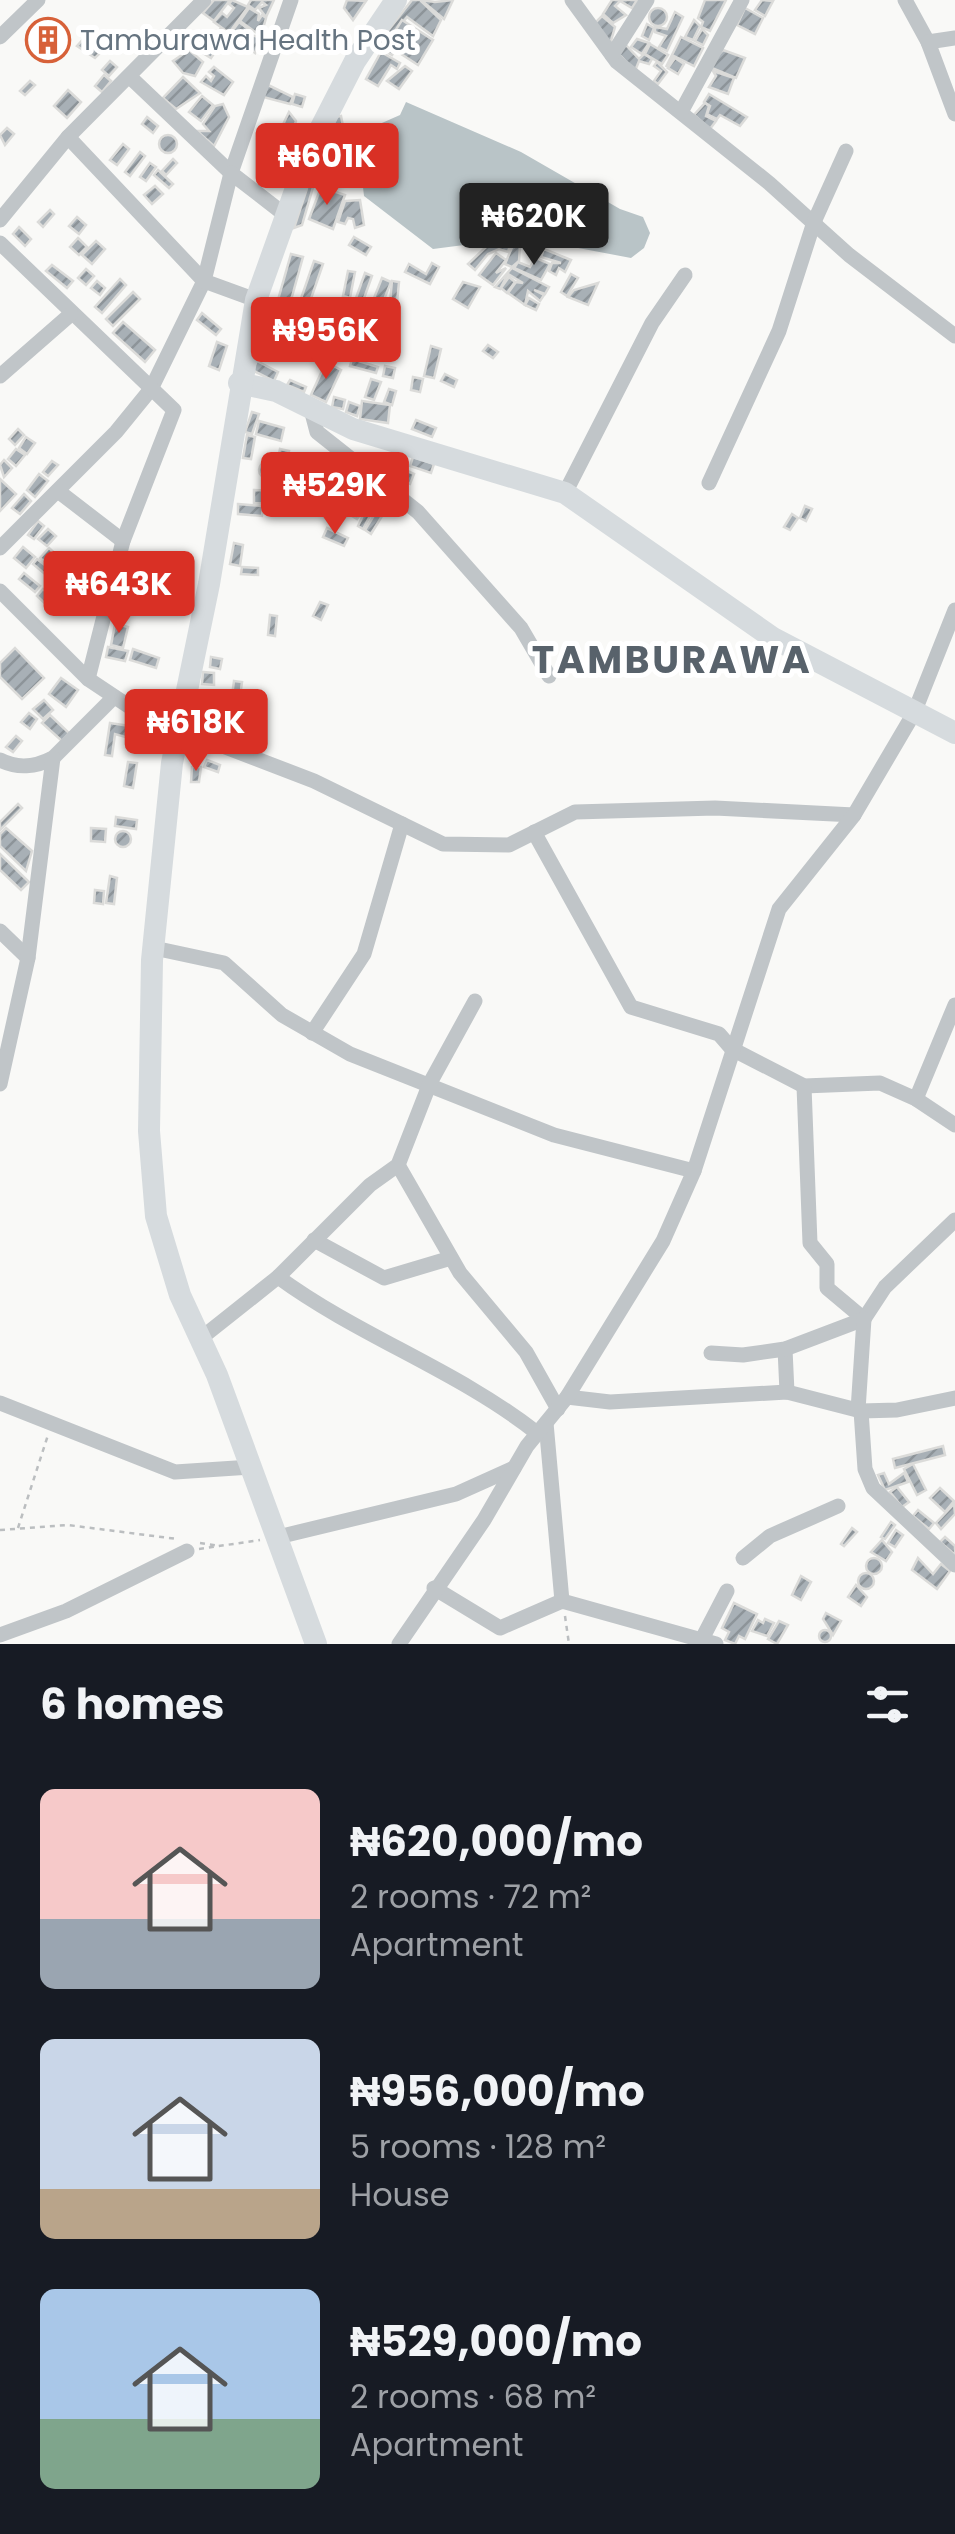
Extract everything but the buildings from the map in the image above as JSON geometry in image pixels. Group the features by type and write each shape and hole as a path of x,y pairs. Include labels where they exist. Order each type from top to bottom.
{"main road":[{"path":"316,1644 251,1467 167,1258 151,1186 154,948 172,764 209,584 239,383 256,300 284,214 354,61 396,0"},
{"path":"239,383 276,392 312,413 565,493 773,638 955,733"}],"street":[{"path":"0,38 38,0"},
{"path":"0,220 68,137 204,0"},
{"path":"0,548 151,389 204,281 232,173 291,0"},
{"path":"572,0 612,55 955,336"},
{"path":"612,55 647,0"},
{"path":"681,112 742,0"},
{"path":"905,0 928,42 955,114"},
{"path":"928,42 955,38"},
{"path":"130,77 232,173 284,214"},
{"path":"68,137 204,281 256,300"},
{"path":"709,483 779,330 814,222 846,151"},
{"path":"0,243 174,410 123,541 88,679"},
{"path":"565,493 652,323 684,275"},
{"path":"0,377 71,314"},
{"path":"0,377 25,362"},
{"path":"312,413 317,432 431,526 520,628 549,676"},
{"path":"58,491 123,541"},
{"path":"0,591 88,679 114,698 180,732 314,782 443,844 508,845 576,812 716,808 854,815"},
{"path":"399,1644 514,1468 563,1403 664,1240 694,1171 779,910 854,815 914,713 955,610"},
{"path":"0,760 12,766 42,764 53,758 114,698"},
{"path":"0,1084 28,958 53,758"},
{"path":"312,1033 373,934 402,824"},
{"path":"534,832 631,1007 719,1034 732,1049 804,1086 880,1083 916,1099 955,1125"},
{"path":"0,931 28,958"},
{"path":"154,948 224,963 274,1009 350,1054 554,1135 694,1171"},
{"path":"200,1339 278,1276 370,1186 398,1165 430,1084 475,1001"},
{"path":"916,1099 955,1005"},
{"path":"804,1086 810,1244 827,1264 828,1288 864,1319"},
{"path":"398,1165 451,1258 563,1403"},
{"path":"955,1220 885,1287 864,1319 859,1411 865,1469 872,1488 955,1565"},
{"path":"314,1240 384,1278 451,1258"},
{"path":"278,1276 357,1327 542,1428"},
{"path":"712,1352 743,1355 785,1349 864,1319"},
{"path":"785,1349 786,1392"},
{"path":"563,1403 786,1392 859,1411 897,1410 955,1398"},
{"path":"0,1403 175,1472 251,1467"},
{"path":"542,1428 562,1602"},
{"path":"278,1537 456,1494 514,1468"},
{"path":"743,1558 770,1536 838,1506"},
{"path":"0,1635 66,1611 187,1551"},
{"path":"434,1588 500,1628 562,1602 709,1642 726,1591"}],"path":[{"path":"18,1529 39,1455 53,1424"},
{"path":"0,1530 68,1525 220,1546"},
{"path":"187,1551 278,1537"},
{"path":"562,1602 570,1644"}],"shaded area":[{"path":"406,102 521,152 620,209 643,217 650,233 644,248 631,258 573,247 538,220 477,228 464,245 433,249 364,196 357,134 400,115"}],"place":[{"name":"Tamburawa Health Post","path":"48,40"}],"district":[{"name":"TAMBURAWA","path":"672,660"}]}
